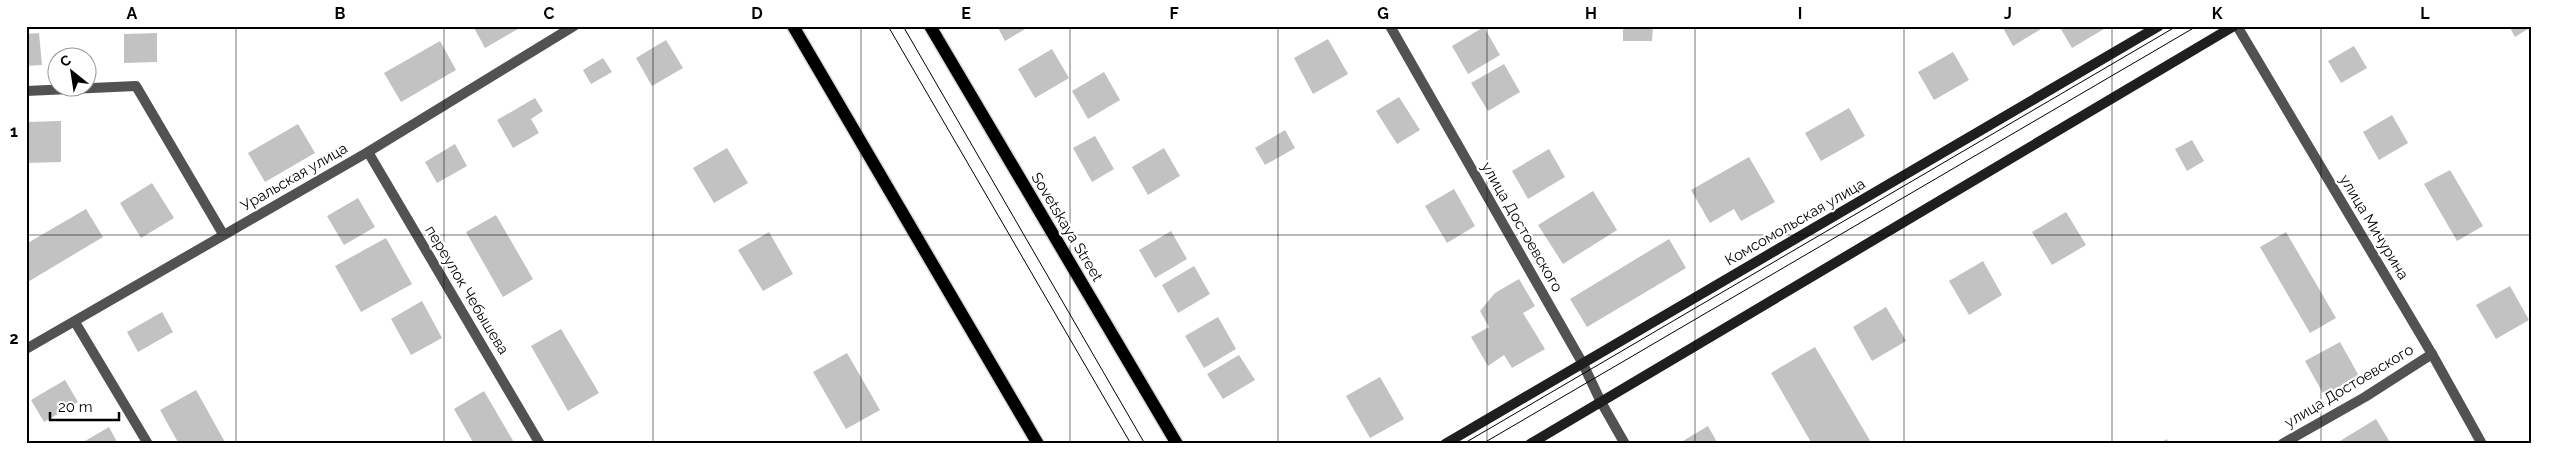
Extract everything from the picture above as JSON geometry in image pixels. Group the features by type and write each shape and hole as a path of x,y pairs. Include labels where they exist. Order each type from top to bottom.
{"main road":[{"path":"793,26 1038,444"},
{"name":"Sovetskaya Street","path":"930,26 1177,444"},
{"name":"Комсомольская улица","path":"1446,444 2159,26"},
{"path":"1530,444 2235,26"}],"street":[{"name":"Уральская улица","path":"26,349 368,152 574,26"},
{"name":"улица Достоевского","path":"1390,26 1583,364 1624,444"},
{"name":"улица Мичурина","path":"2235,26 2432,354 2482,444"},
{"path":"26,91 136,86 223,234"},
{"name":"переулок Чебышева","path":"368,152 540,444"},
{"path":"75,322 148,444"},
{"name":"улица Достоевского","path":"2282,444 2365,397 2432,354"}],"building":[{"path":"473,26 523,26 485,48"},
{"path":"997,26 1030,26 1005,41"},
{"path":"1623,26 1653,26 1652,41 1623,41"},
{"path":"2002,26 2046,26 2013,46"},
{"path":"2059,26 2103,26 2104,29 2072,48"},
{"path":"2509,26 2531,26 2531,27 2515,37"},
{"path":"1484,27 1500,55 1468,74 1452,46"},
{"path":"39,33 42,65 26,66 26,34"},
{"path":"157,33 157,62 124,63 124,34"},
{"path":"1328,39 1348,74 1313,94 1294,58"},
{"path":"666,40 683,68 652,86 636,58"},
{"path":"440,41 456,70 401,102 384,73"},
{"path":"2354,46 2367,68 2341,83 2328,61"},
{"path":"1052,49 1069,78 1035,98 1018,69"},
{"path":"1953,52 1969,80 1934,100 1918,72"},
{"path":"603,58 612,72 591,84 583,70"},
{"path":"1504,64 1520,92 1488,111 1471,83"},
{"path":"1104,72 1120,100 1088,119 1072,91"},
{"path":"1399,97 1420,130 1397,144 1376,111"},
{"path":"535,98 543,111 531,119 539,133 513,148 497,120"},
{"path":"1849,108 1865,136 1821,161 1805,133"},
{"path":"2392,115 2408,143 2379,160 2363,132"},
{"path":"61,121 61,162 26,163 26,122"},
{"path":"298,124 315,153 265,182 248,153"},
{"path":"1285,130 1295,148 1265,165 1255,148"},
{"path":"1095,136 1114,169 1092,182 1073,148"},
{"path":"2192,140 2204,161 2187,171 2175,149"},
{"path":"455,144 467,166 437,183 425,162"},
{"path":"727,148 748,183 714,203 693,168"},
{"path":"1164,148 1180,176 1148,195 1132,167"},
{"path":"1549,149 1565,177 1528,199 1512,171"},
{"path":"1749,157 1775,202 1741,221 1734,209 1710,223 1691,190"},
{"path":"2450,170 2483,226 2457,241 2424,184"},
{"path":"152,183 174,218 141,238 120,203"},
{"path":"1454,189 1475,226 1447,243 1425,206"},
{"path":"1593,191 1617,230 1563,264 1538,225"},
{"path":"358,198 375,227 344,245 327,216"},
{"path":"86,209 103,237 26,283 26,244"},
{"path":"2066,212 2086,245 2052,265 2032,232"},
{"path":"496,215 533,279 503,297 466,232"},
{"path":"1171,231 1187,259 1155,278 1139,250"},
{"path":"769,232 793,274 763,291 738,250"},
{"path":"2286,232 2336,318 2310,333 2260,247"},
{"path":"386,238 412,284 361,312 335,266"},
{"path":"1669,239 1686,268 1587,327 1570,299"},
{"path":"1983,261 2002,295 1969,315 1949,281"},
{"path":"1194,266 1210,294 1178,313 1162,285"},
{"path":"1519,279 1535,306 1523,313 1545,349 1512,368 1504,355 1488,366 1471,337 1489,327 1480,311 1495,293"},
{"path":"2510,286 2529,320 2496,339 2476,305"},
{"path":"422,301 442,338 411,355 391,319"},
{"path":"1886,307 1906,341 1872,361 1853,327"},
{"path":"162,312 173,332 138,352 127,332"},
{"path":"1218,317 1236,349 1204,368 1185,336"},
{"path":"561,329 599,393 568,411 531,346"},
{"path":"2340,342 2359,376 2324,395 2305,361"},
{"path":"1815,347 1872,444 1812,444 1771,373"},
{"path":"847,353 880,410 846,429 813,372"},
{"path":"1239,355 1255,380 1223,399 1207,374"},
{"path":"1380,377 1404,419 1370,438 1346,396"},
{"path":"65,380 78,402 44,422 31,400"},
{"path":"196,390 226,444 179,444 160,410"},
{"path":"484,391 515,444 474,444 454,409"},
{"path":"2376,419 2391,444 2335,444"},
{"path":"1708,426 1718,444 1678,444"},
{"path":"109,427 118,444 80,444"},
{"path":"2167,439 2169,444 2159,444"}],"tram line":[{"path":"888,26 1131,444"},
{"path":"903,26 1145,444"},
{"path":"1463,444 2177,26"},
{"path":"1482,444 2197,26"}]}
